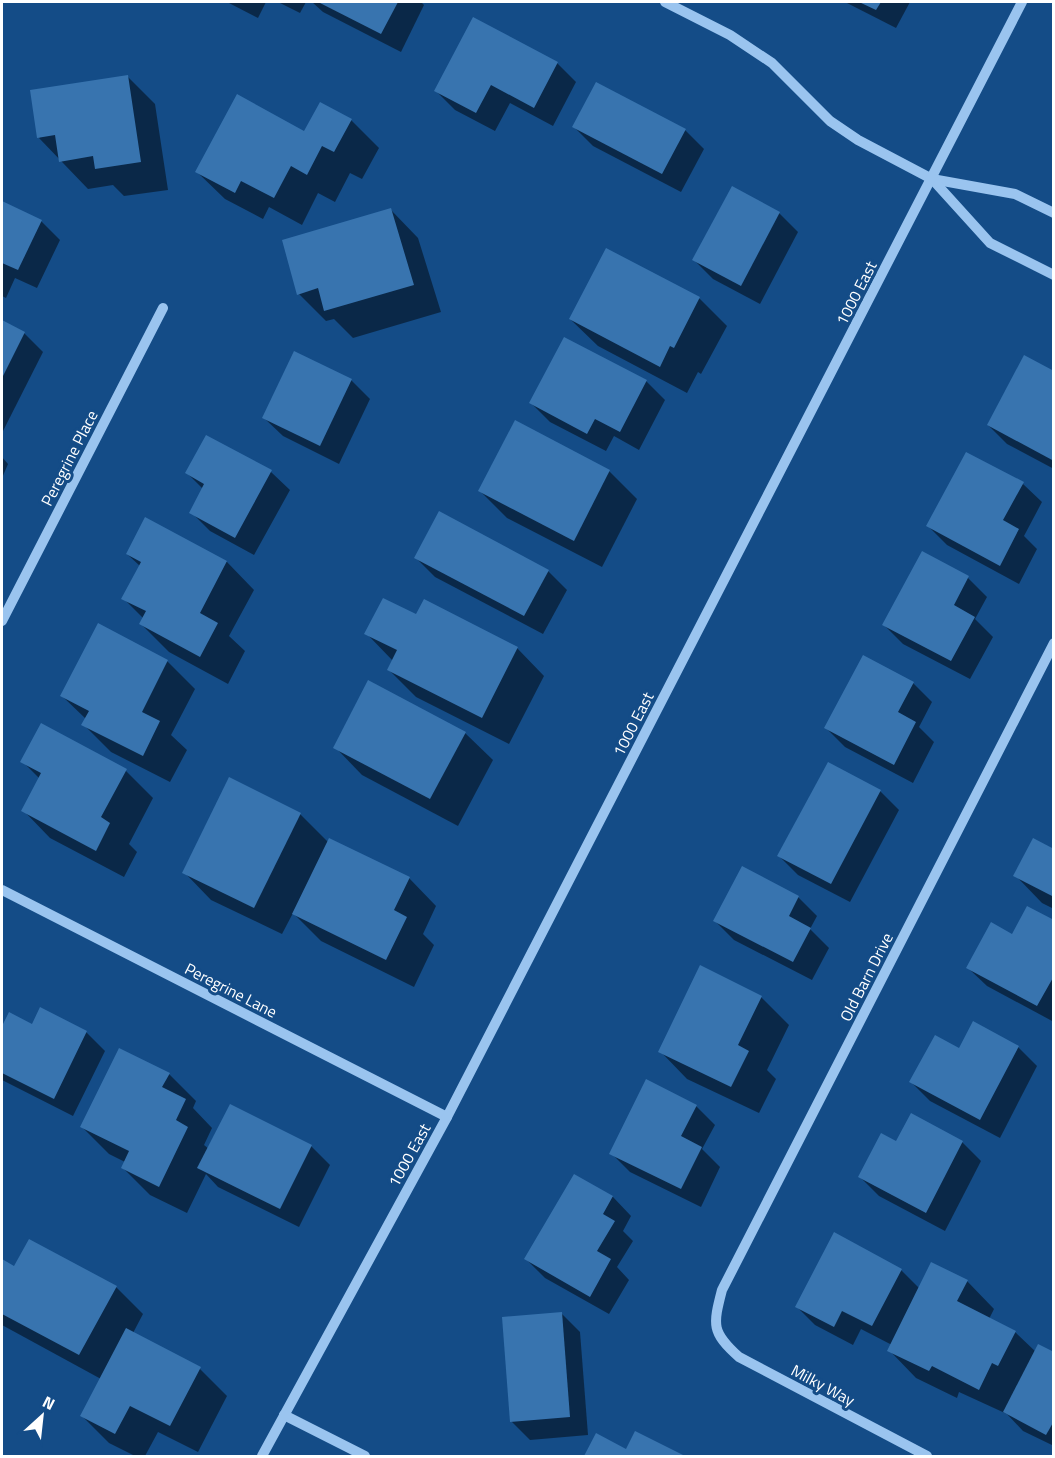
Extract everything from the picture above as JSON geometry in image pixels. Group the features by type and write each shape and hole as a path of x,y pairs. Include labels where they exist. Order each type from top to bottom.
{"street":[{"path":"664,2 730,35 772,63 830,121 858,140 932,179 1015,194 1053,213"},
{"name":"1000 East","path":"262,1456 447,1117 1022,2"},
{"path":"932,179 990,243 1053,276"},
{"name":"Peregrine Place","path":"2,621 163,308"},
{"name":"Old Barn Drive","path":"715,1328 722,1290 1053,643"},
{"name":"Peregrine Lane","path":"2,890 447,1117"},
{"name":"Milky Way","path":"715,1328 725,1344 739,1357 927,1456"},
{"path":"284,1415 365,1456"}],"building":[{"path":"318,2 398,2 381,34"},
{"path":"859,2 881,2 876,10"},
{"path":"473,17 558,62 534,108 491,85 476,113 434,91"},
{"path":"128,75 141,162 95,169 93,156 59,162 55,135 37,138 30,90"},
{"path":"596,82 686,129 662,174 572,127"},
{"path":"237,94 304,131 320,102 352,119 334,152 322,146 307,175 291,166 274,198 241,181 235,193 195,172"},
{"path":"732,186 780,212 741,286 692,260"},
{"path":"2,201 42,220 18,270 2,263"},
{"path":"391,208 414,285 324,311 318,288 297,295 282,240"},
{"path":"606,248 700,297 674,348 670,346 660,367 569,319"},
{"path":"2,320 25,332 2,378"},
{"path":"564,337 647,380 620,432 595,419 587,434 529,403"},
{"path":"294,351 352,379 320,446 262,418"},
{"path":"1024,355 1054,371 1054,461 987,425"},
{"path":"515,420 610,470 574,541 478,491"},
{"path":"206,435 272,470 235,538 189,513 204,484 185,473"},
{"path":"966,452 1024,482 1003,520 1019,529 1000,566 926,526"},
{"path":"439,511 549,570 524,616 414,558"},
{"path":"145,517 227,561 200,613 218,623 200,657 139,624 146,611 121,599 141,562 126,554"},
{"path":"922,551 969,576 954,605 975,617 951,661 882,625"},
{"path":"383,598 416,614 424,599 518,647 482,718 387,670 397,650 364,634"},
{"path":"98,623 168,660 142,712 160,721 143,756 81,725 89,711 60,696"},
{"path":"863,655 914,682 898,712 916,722 894,765 824,728"},
{"path":"368,680 466,732 430,799 333,748"},
{"path":"41,723 127,769 101,817 110,823 96,851 21,811 41,773 20,762"},
{"path":"828,762 881,790 831,884 777,856"},
{"path":"229,777 301,813 254,908 182,873"},
{"path":"329,838 410,877 394,910 407,917 386,960 292,914"},
{"path":"1033,838 1054,849 1054,897 1013,876"},
{"path":"742,866 799,896 789,916 811,928 793,962 713,921"},
{"path":"1027,906 1054,920 1054,976 1037,1006 966,968 991,922 1012,934"},
{"path":"700,965 762,996 738,1045 749,1051 731,1087 658,1052"},
{"path":"40,1007 87,1031 54,1099 2,1073 2,1026 9,1012 32,1024"},
{"path":"973,1021 1019,1046 980,1120 909,1082 935,1035 959,1048"},
{"path":"119,1048 170,1073 162,1087 186,1099 176,1120 188,1127 159,1187 121,1168 129,1151 80,1127"},
{"path":"646,1079 697,1105 681,1136 702,1147 681,1189 609,1154"},
{"path":"230,1104 312,1145 280,1209 197,1168"},
{"path":"911,1113 963,1141 926,1213 858,1177 881,1133 896,1141"},
{"path":"574,1174 613,1196 603,1214 615,1221 597,1251 611,1259 590,1297 524,1259"},
{"path":"834,1232 902,1269 872,1326 842,1311 834,1327 795,1307"},
{"path":"29,1239 117,1286 79,1355 2,1314 2,1259 14,1266"},
{"path":"931,1262 968,1280 957,1301 1016,1331 998,1366 992,1363 979,1390 932,1366 929,1371 887,1351"},
{"path":"562,1312 570,1417 510,1422 502,1317"},
{"path":"126,1328 201,1367 170,1426 130,1406 115,1434 80,1416"},
{"path":"1038,1344 1054,1352 1054,1421 1046,1435 1003,1412"},
{"path":"635,1431 685,1456 584,1456 596,1433 626,1449"}]}
